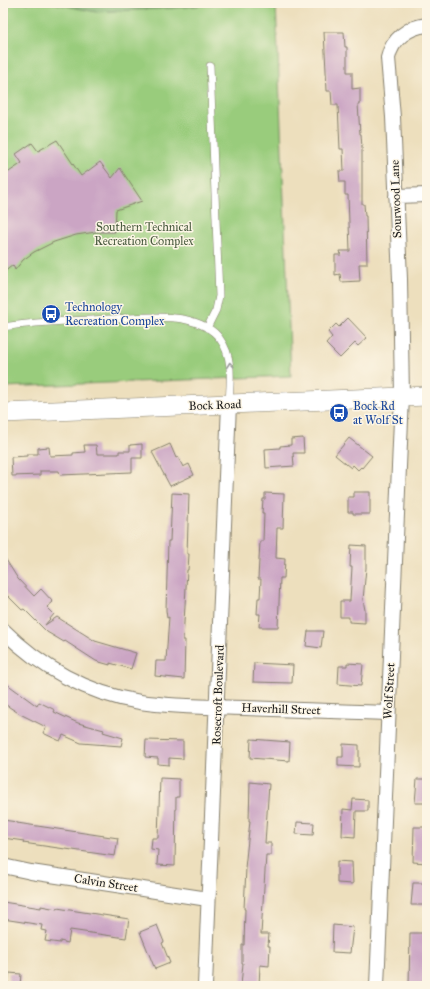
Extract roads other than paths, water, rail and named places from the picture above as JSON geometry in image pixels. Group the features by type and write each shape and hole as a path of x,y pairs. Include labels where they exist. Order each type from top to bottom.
{"main road":[{"name":"Bock Road","path":"3,413 427,396"}],"street":[{"name":"Sourwood Lane","path":"402,396 393,117 388,58 394,44 404,32 417,26 427,25"},
{"path":"396,196 427,195"},
{"name":"Wolf Street","path":"377,986 402,396"},
{"name":"Rosecroft Boulevard","path":"205,986 229,404"},
{"name":"Haverhill Street","path":"3,630 21,648 36,660 53,670 90,688 123,699 139,702 217,707 388,713"},
{"name":"Calvin Street","path":"3,866 31,872 208,899"}],"lane":[{"path":"207,328 216,310 219,296 210,66"},
{"path":"3,327 26,324 159,317 182,319 197,323 207,328 219,338 228,355 230,370 229,404"}],"place":[{"name":"Technology Recreation Complex","path":"51,314"},
{"name":"Bock Rd at Wolf St","path":"339,413"}],"park label":[{"name":"Southern Technical Recreation Complex","path":"144,234"}]}
